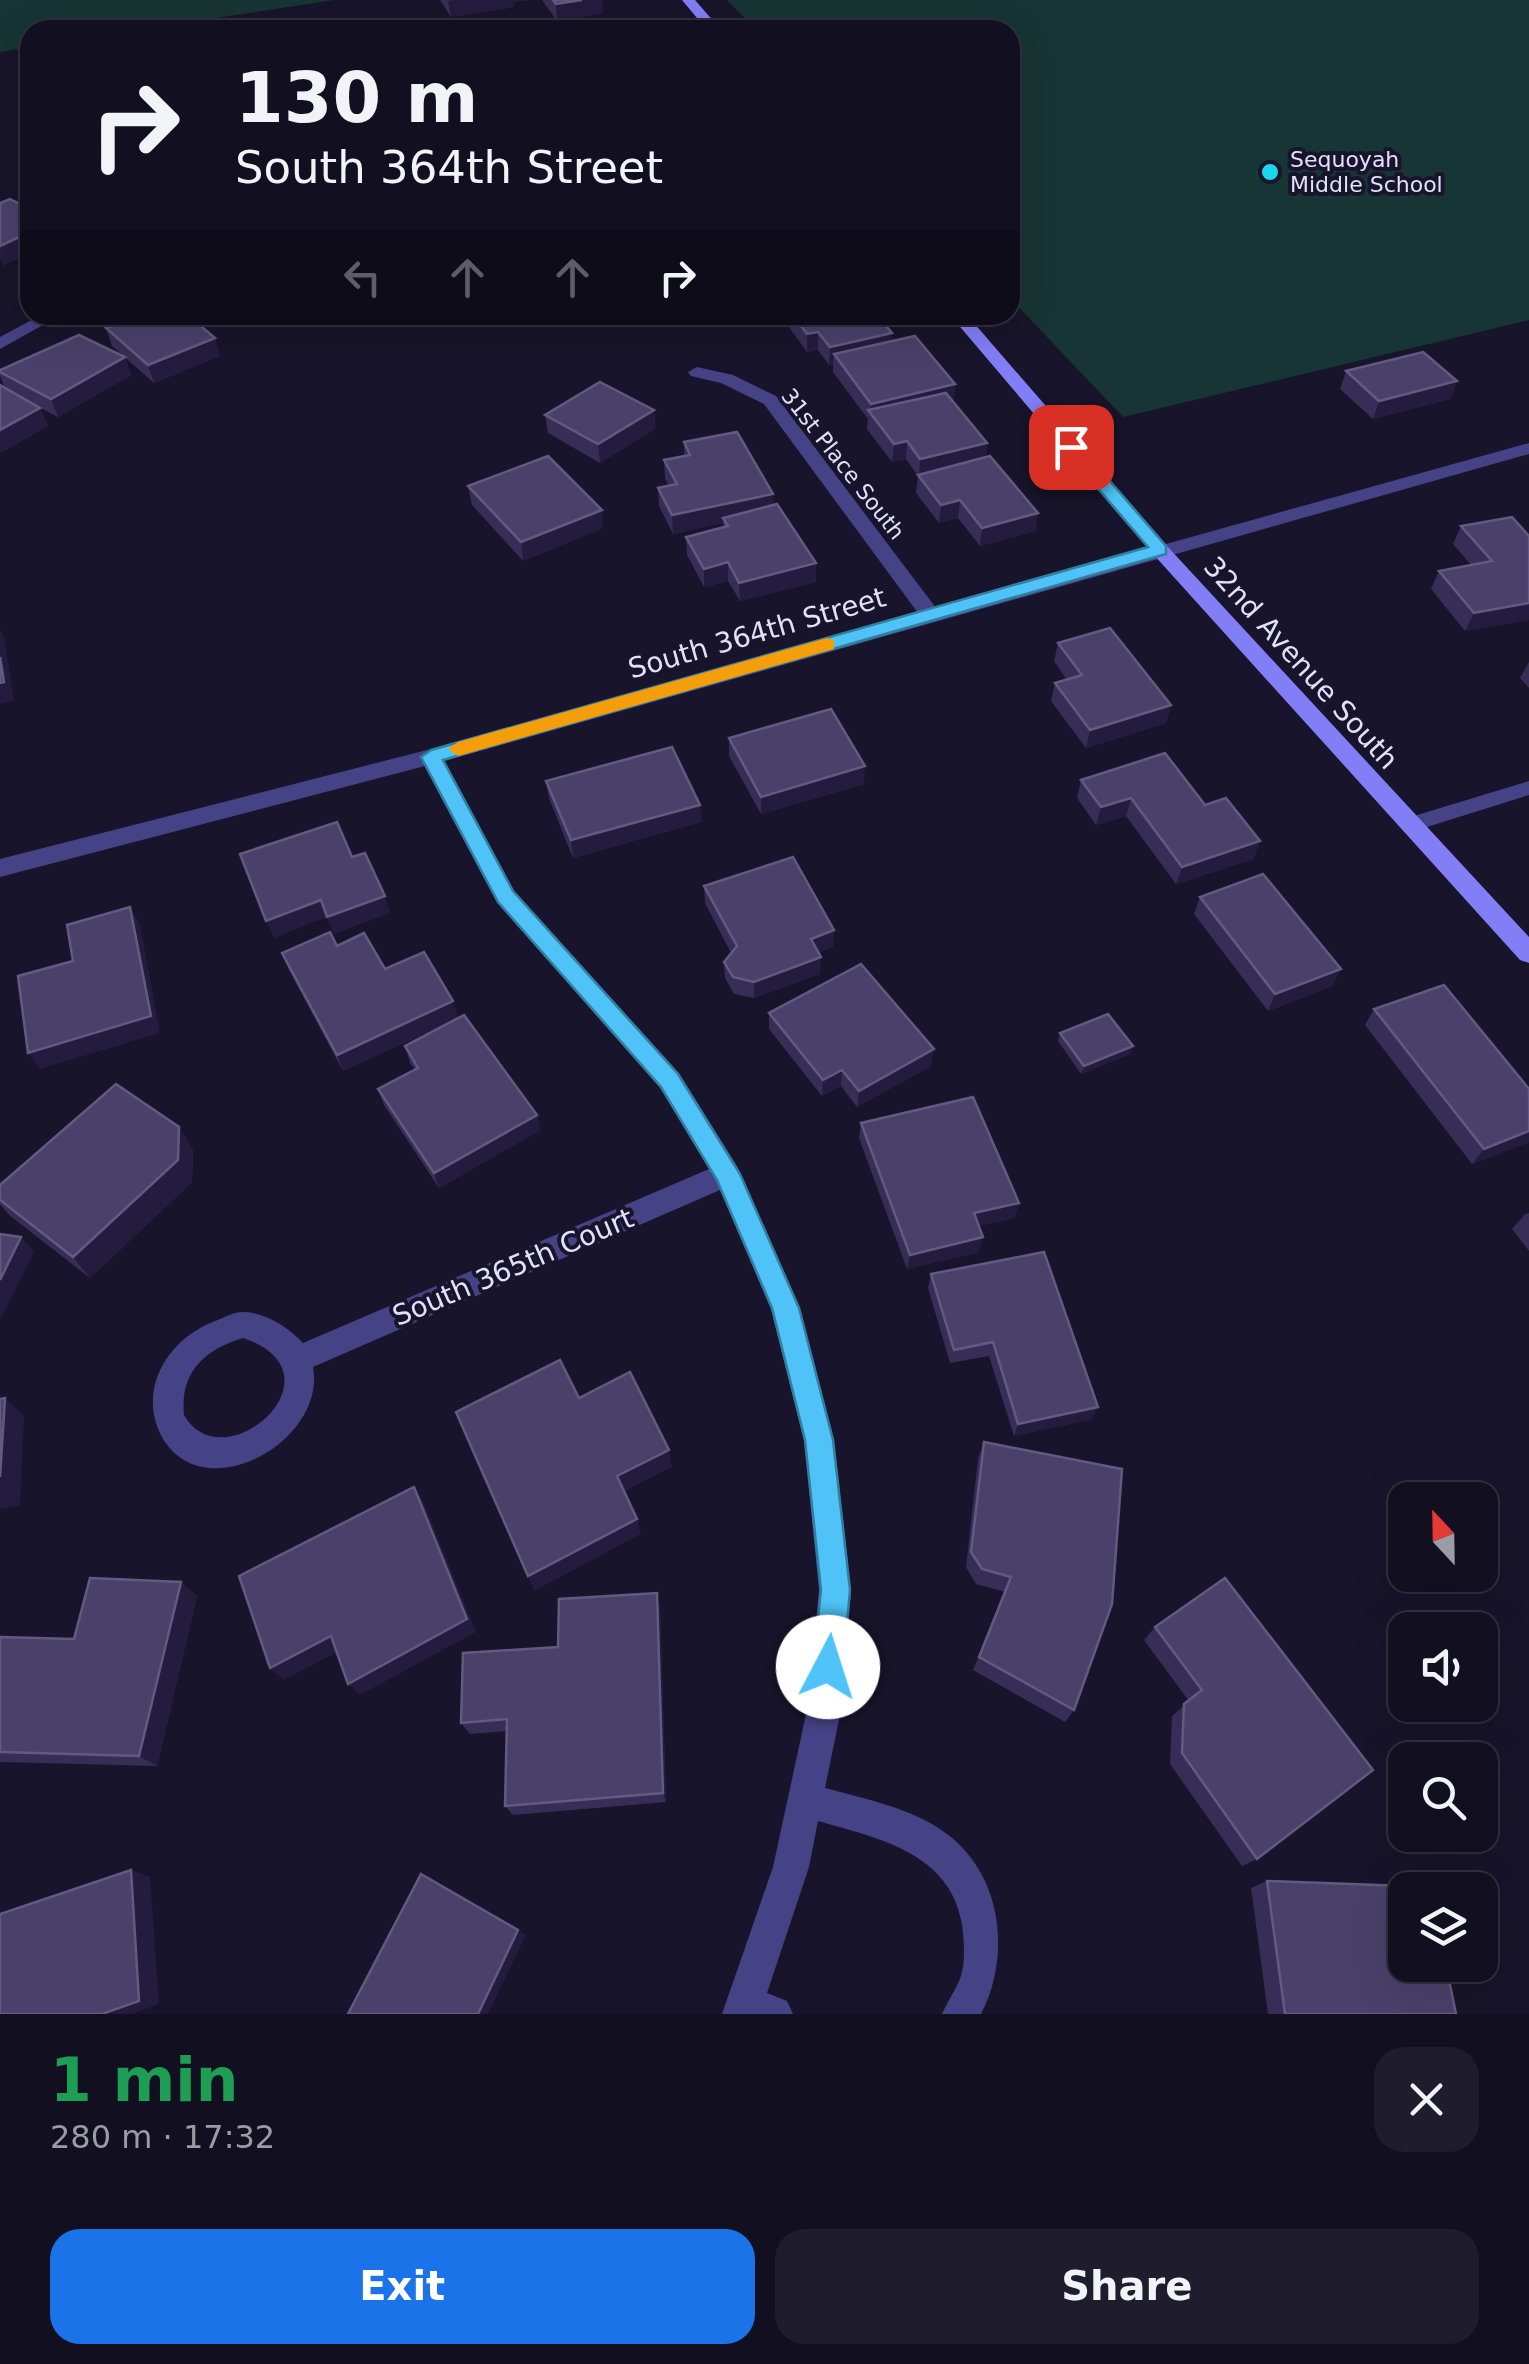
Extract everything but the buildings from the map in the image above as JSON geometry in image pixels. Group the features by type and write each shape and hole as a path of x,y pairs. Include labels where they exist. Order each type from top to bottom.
{"street":[{"path":"688,0 705,20"},
{"path":"0,344 35,325"},
{"name":"32nd Avenue South","path":"967,325 1160,550 1529,953"},
{"name":"31st Place South","path":"698,372 727,379 770,400 930,615"},
{"name":"South 364th Street","path":"0,868 431,757 1529,448"},
{"path":"431,757 506,896 670,1080 727,1174 786,1308 819,1440 836,1590 825,1706 792,1867 753,2011"},
{"name":"South 365th Court","path":"299,1359 727,1174"},
{"path":"243,1325 277,1334 299,1359 301,1383 294,1408 276,1430 252,1446 224,1453 199,1450 179,1436 168,1416 167,1392 176,1368 194,1346 217,1332 243,1325"},
{"path":"806,1800 918,1835 949,1858 972,1892 982,1935 978,1979 960,2014"}],"lane":[{"path":"1411,824 1529,788"}],"green space":[{"path":"0,0 334,0 205,20 20,20 20,49 0,52"},
{"name":"Sequoyah Middle School","path":"727,0 1529,0 1529,320 1123,417 1020,309 1020,20 746,20"}],"slow traffic":[{"path":"458,749 827,644"}],"place":[{"name":"Sequoyah Middle School","path":"1270,172"}],"route":[{"path":"828,1667 836,1590 819,1440 786,1308 727,1174 670,1080 541,940 506,896 468,832 431,757 1160,550 1071,447"}]}
